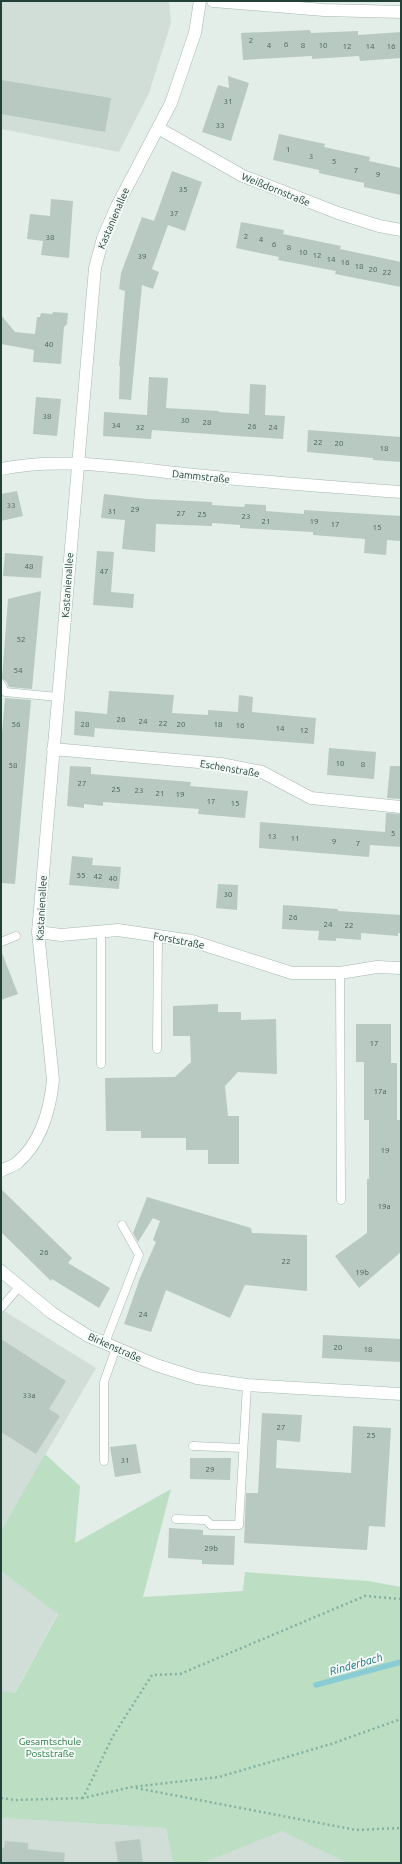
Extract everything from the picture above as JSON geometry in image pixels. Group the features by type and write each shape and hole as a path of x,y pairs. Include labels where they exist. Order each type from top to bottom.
{"street":[{"name":"Kastanienallee","path":"1,1171 17,1163 33,1144 44,1123 51,1102 53,1080 38,932 95,268 103,238 117,206 171,103 195,33 200,1"},
{"path":"213,1 324,10 401,12"},
{"name":"Weißdornstraße","path":"158,128 243,176 338,213 379,226 401,230"},
{"name":"Dammstraße","path":"3,468 30,465 77,464 227,479 401,492"},
{"name":"Eschenstraße","path":"53,749 221,764 262,772 311,798 401,807"},
{"name":"Forststraße","path":"38,932 61,934 118,930 192,941 292,973 340,973 377,968 401,968"},
{"name":"Birkenstraße","path":"1,1272 52,1313 88,1336 156,1365 197,1378 247,1385 401,1394"}],"lane":[{"path":"1,684 5,692 58,697"},
{"path":"101,931 101,1064"},
{"path":"1,942 16,936"},
{"path":"157,1049 158,936"},
{"path":"340,973 341,1200"},
{"path":"105,1343 139,1255 122,1225"},
{"path":"1,1308 19,1287"},
{"path":"104,1461 104,1382 116,1348"},
{"path":"176,1519 206,1520 211,1525 239,1525 247,1385"},
{"path":"193,1446 243,1448"}],"path":[{"path":"83,1798 114,1736 152,1675 180,1674 365,1596 401,1599"},
{"path":"1,1798 15,1800 83,1798 132,1787 219,1777 331,1744 401,1719"},
{"path":"132,1787 356,1830 401,1828"}],"shaded area":[{"path":"1,1 169,1 171,23 149,93 119,152 1,129"},
{"path":"1,1309 96,1368 1,1531"},
{"path":"1,1571 58,1613 12,1698 1,1782"},
{"path":"1,1818 166,1828 173,1863 1,1863"},
{"path":"282,1830 347,1863 203,1863"}],"green space":[{"name":"Gesamtschule Poststraße","path":"45,1454 80,1486 75,1543 171,1489 143,1597 243,1591 245,1572 368,1581 401,1587 401,1863 347,1863 282,1831 203,1863 173,1863 166,1828 1,1818 1,1691 15,1693 58,1614 1,1571 1,1531"}],"building":[{"path":"310,30 311,33 358,31 358,35 401,32 401,58 360,61 359,56 312,59 312,56 243,60 241,33"},
{"path":"228,76 249,83 231,141 202,132 218,85 229,88"},
{"path":"1,80 111,98 105,132 1,114"},
{"path":"279,134 325,144 324,147 370,157 369,161 401,168 401,195 364,187 364,183 319,173 319,170 273,160"},
{"path":"172,171 202,182 185,231 168,225 152,269 159,272 153,289 142,285 131,400 119,399 119,366 125,291 119,289 121,273 142,217 154,221"},
{"path":"51,199 73,201 69,258 41,255 43,241 27,239 30,214 50,216"},
{"path":"241,222 284,230 283,234 341,246 340,249 401,262 401,287 335,274 336,271 278,260 279,257 236,248"},
{"path":"53,312 68,313 67,324 64,327 61,364 33,362 34,350 1,344 1,315 15,332 35,334 37,317 40,317 41,313 52,314"},
{"path":"149,377 168,378 166,408 219,412 249,414 250,384 266,385 265,415 285,416 283,439 152,430 151,439 103,436 104,412 147,415"},
{"path":"36,397 61,399 57,436 33,434"},
{"path":"308,430 401,437 401,462 307,452"},
{"path":"17,491 23,516 1,521 1,494"},
{"path":"104,494 147,499 212,502 212,505 244,507 245,504 266,505 266,511 304,514 304,510 401,516 401,541 387,540 386,555 364,553 365,539 313,535 313,532 240,528 240,525 212,523 212,526 156,524 155,552 122,549 125,520 101,518"},
{"path":"97,551 114,552 111,592 134,594 133,608 93,605"},
{"path":"5,553 43,556 41,578 3,576"},
{"path":"41,591 32,689 9,687 6,681 2,679 8,599"},
{"path":"109,691 174,695 172,713 208,715 208,710 238,712 239,695 253,697 252,712 316,718 314,744 95,728 94,737 74,735 75,711 107,714"},
{"path":"5,698 31,700 15,884 1,883 1,745"},
{"path":"329,748 376,752 374,779 327,775"},
{"path":"70,766 91,767 91,774 191,782 190,786 248,791 245,818 198,814 199,809 103,802 103,806 84,804 84,808 67,806"},
{"path":"390,766 401,766 401,799 387,798"},
{"path":"386,813 401,814 401,847 370,845 369,857 259,848 260,822 385,832"},
{"path":"72,856 93,858 92,865 121,867 119,889 69,885"},
{"path":"218,884 238,885 237,910 216,908"},
{"path":"283,905 338,909 338,911 401,915 401,933 398,933 398,936 361,933 361,940 336,938 336,941 318,940 319,931 282,929"},
{"path":"1,953 18,994 1,1000"},
{"path":"218,1004 218,1012 241,1012 241,1020 276,1019 277,1074 238,1072 225,1086 228,1116 239,1116 239,1164 208,1164 208,1150 186,1150 186,1138 141,1138 141,1131 106,1131 105,1078 175,1077 191,1062 190,1036 173,1036 173,1006"},
{"path":"356,1024 391,1024 391,1063 397,1063 397,1120 401,1120 401,1252 359,1288 335,1256 367,1233 369,1120 364,1120 364,1062 356,1062"},
{"path":"1,1189 72,1258 68,1263 110,1288 99,1308 52,1279 51,1281 1,1232"},
{"path":"147,1197 251,1228 252,1233 307,1235 307,1291 245,1285 230,1318 166,1290 151,1332 124,1324 140,1278 156,1242 153,1240 160,1221 153,1218 138,1242 133,1233"},
{"path":"323,1335 401,1339 401,1362 322,1358"},
{"path":"1,1339 66,1381 49,1409 60,1416 36,1454 1,1432"},
{"path":"262,1413 302,1415 300,1442 277,1440 276,1468 351,1473 353,1426 391,1428 385,1527 369,1526 367,1550 244,1543 246,1493 258,1493"},
{"path":"136,1444 141,1473 115,1477 110,1447"},
{"path":"190,1458 231,1458 230,1480 190,1479"},
{"path":"169,1528 203,1530 203,1535 235,1536 234,1565 202,1564 202,1560 168,1558"},
{"path":"140,1839 143,1863 118,1863 115,1842"},
{"path":"5,1841 28,1843 28,1849 65,1853 64,1863 1,1863 1,1847 4,1848"}],"waterway":[{"name":"Rinderbach","path":"316,1685 401,1662"}]}
